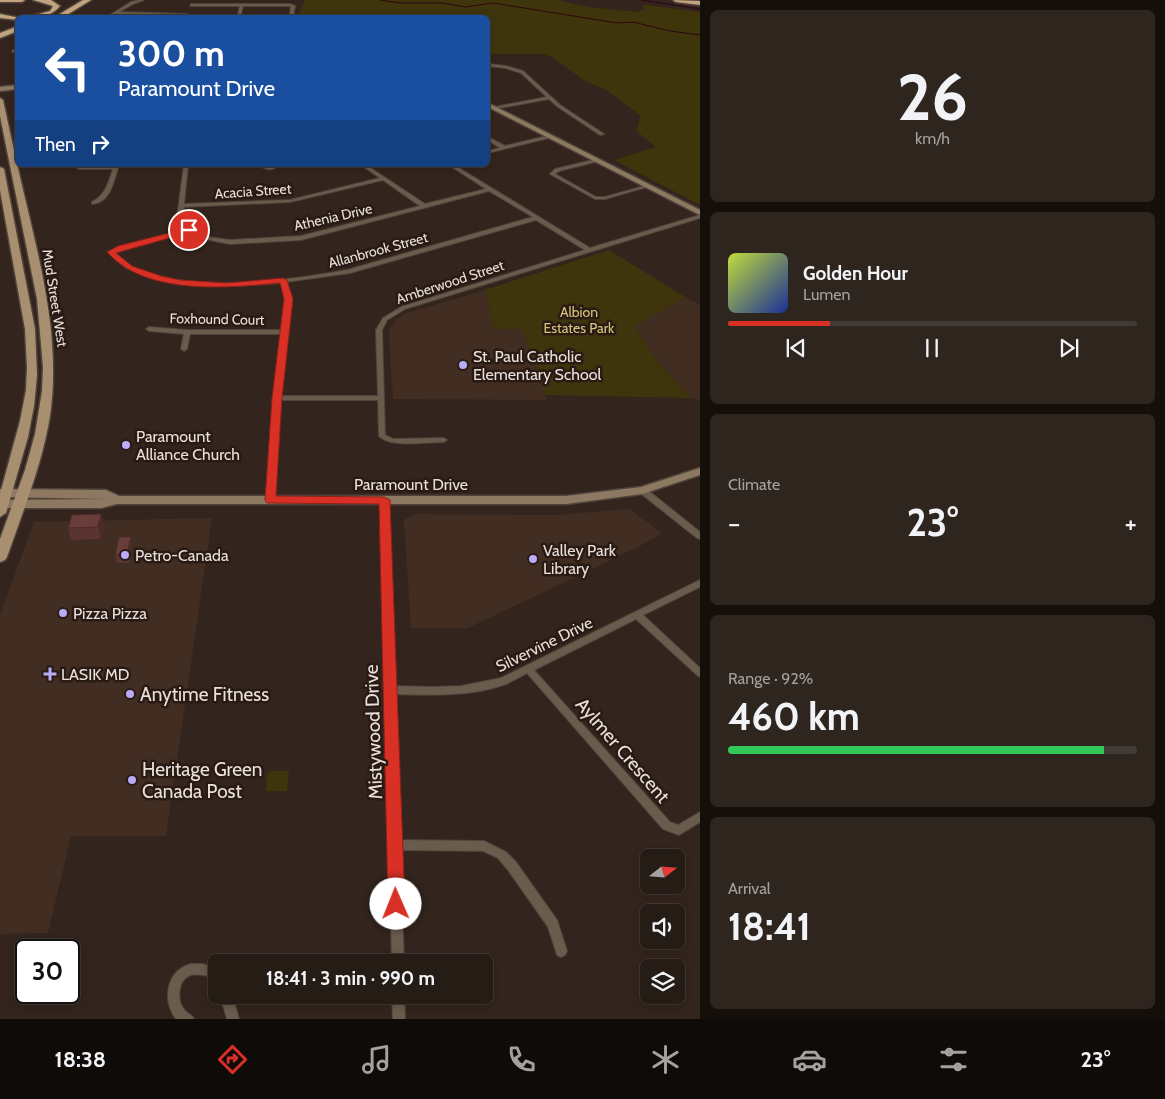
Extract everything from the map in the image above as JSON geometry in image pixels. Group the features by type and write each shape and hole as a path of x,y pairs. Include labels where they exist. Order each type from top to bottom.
{"highway":[{"path":"0,0 22,0"},
{"path":"36,0 51,2 58,6 52,12 40,15"},
{"path":"61,15 88,0"},
{"path":"676,0 700,3"},
{"path":"0,16 15,18"},
{"path":"0,36 15,29"}],"main road":[{"name":"Mud Street West","path":"0,100 38,277 49,349 49,374 44,418 33,462 0,557"},
{"name":"Mud Street West","path":"0,169 30,329 31,356 31,389 28,410 21,444 2,501"}],"street":[{"path":"113,15 132,3 142,0"},
{"path":"186,15 194,0"},
{"path":"191,5 290,5 293,7 292,15"},
{"path":"239,15 242,5"},
{"path":"117,13 163,15"},
{"path":"490,65 506,67 522,72 550,98 602,134"},
{"path":"0,88 15,86"},
{"path":"495,108 550,98"},
{"path":"490,106 648,186 700,215"},
{"path":"490,152 551,136"},
{"path":"490,139 504,148"},
{"path":"597,160 557,170 552,174 594,198 605,198 648,186"},
{"path":"77,167 116,167 108,195 94,203"},
{"path":"186,167 180,218 189,230"},
{"path":"265,167 273,168"},
{"path":"366,167 424,206"},
{"path":"453,167 590,250"},
{"name":"Acacia Street","path":"181,206 290,201 383,178"},
{"name":"Athenia Drive","path":"189,230 206,238 230,242 301,238 490,189"},
{"name":"Amberwood Street","path":"444,440 393,441 382,436 379,330 389,316 403,308 700,215"},
{"name":"Allanbrook Street","path":"189,230 111,252 129,268 160,278 180,282 227,285 348,272 536,218"},
{"path":"271,500 277,398 288,299 283,280"},
{"name":"Foxhound Court","path":"149,329 187,332 284,332"},
{"path":"184,349 187,332"},
{"path":"277,398 381,398"},
{"name":"Paramount Drive","path":"2,501 20,498 101,504 117,500 566,500 642,490 700,470"},
{"path":"642,490 700,536"},
{"name":"Mistywood Drive","path":"384,500 398,954"},
{"name":"Silvervine Drive","path":"391,690 457,691 486,687 528,669 700,583"},
{"path":"637,615 700,673"},
{"name":"Aylmer Crescent","path":"528,669 667,826 679,830 700,817"},
{"path":"395,845 484,846 494,849 512,866 553,924 561,951"},
{"path":"188,1019 179,1014 174,1004 174,992 178,979 184,972 200,969 208,970"},
{"path":"228,1004 232,1019"},
{"path":"398,1004 399,1019"}],"shaded area":[{"name":"St. Paul Catholic Elementary School","path":"485,290 494,329 522,329 547,400 393,399 389,335 391,327 397,319 407,313"},
{"path":"685,297 700,305 700,400 691,398 659,363 635,325"},
{"path":"629,509 662,533 640,546 468,628 411,628 404,520 415,514 555,515"},
{"path":"212,518 166,836 71,836 48,933 0,934 0,615 34,522"}],"green space":[{"path":"305,0 556,0 589,7 637,12 644,10 643,5 646,5 700,12 700,205 614,160 656,147 636,131 641,116 605,89 585,81 552,57 544,54 490,54 490,15 298,15"},
{"name":"Albion Estates Park","path":"609,250 685,297 635,326 659,363 691,398 545,395 522,329 494,329 485,290"},
{"path":"270,771 289,771 287,791 266,791 267,774"}],"building":[{"path":"101,514 98,527 68,528 72,515"},
{"path":"119,537 131,537 127,554 115,555"}],"waterway":[{"path":"380,0 400,3 443,3 465,7 493,3 617,23 633,22 670,31 700,35"},
{"path":"641,0 700,9"}],"place":[{"name":"St. Paul Catholic Elementary School","path":"463,365"},
{"name":"Paramount Alliance Church","path":"126,445"},
{"name":"Petro-Canada","path":"125,555"},
{"name":"Valley Park Library","path":"533,559"},
{"name":"Pizza Pizza","path":"63,613"},
{"name":"LASIK MD","path":"50,674"},
{"name":"Anytime Fitness","path":"130,694"},
{"name":"Heritage Green Canada Post","path":"132,780"}],"route":[{"path":"189,230 111,252 129,268 180,282 227,285 283,280 288,299 277,398 271,500 384,500 396,904"}]}
